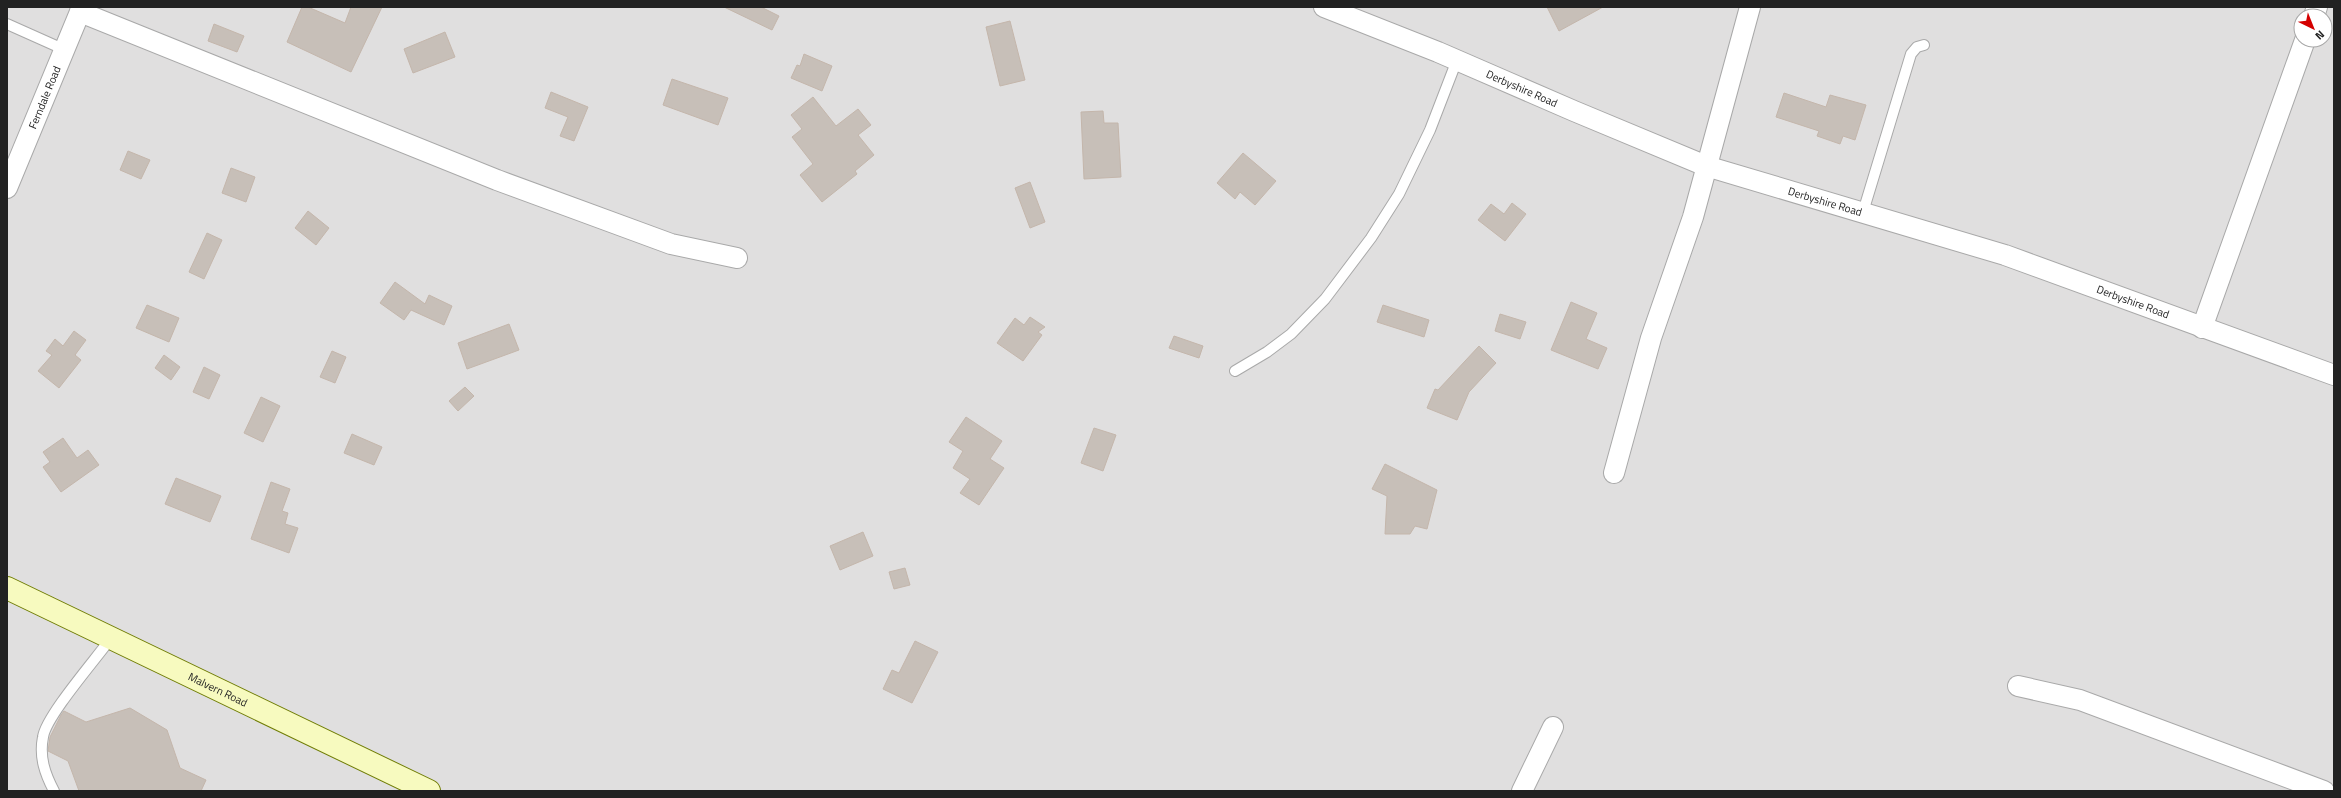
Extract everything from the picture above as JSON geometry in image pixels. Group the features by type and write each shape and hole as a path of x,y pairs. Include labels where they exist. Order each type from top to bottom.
{"main road":[{"name":"Malvern Road","path":"7,588 429,791"}],"street":[{"name":"Derbyshire Road","path":"1324,7 1458,60 1706,166 2004,255 2334,375"},
{"path":"1614,473 1651,338 1693,217 1750,7"},
{"path":"81,9 497,180 671,244 737,258"},
{"name":"Ferndale Road","path":"7,188 63,49 81,9"},
{"path":"2202,328 2302,48"},
{"path":"2018,686 2080,700 2324,791"},
{"path":"1522,791 1553,727"}],"lane":[{"path":"7,24 63,49"},
{"path":"1863,212 1911,54 1917,47 1924,45"},
{"path":"1235,371 1267,352 1291,334 1325,298 1371,238 1399,194 1430,130 1458,60"},
{"path":"54,791 46,774 42,755 43,736 50,719 111,638"}],"shaded area":[{"path":"7,7 2334,7 2334,791 7,791"}],"building":[{"path":"302,7 308,7 345,23 351,7 382,7 351,72 287,42"},
{"path":"724,7 761,7 779,16 772,30"},
{"path":"1547,7 1603,7 1559,31"},
{"path":"1010,21 1025,80 1000,86 986,27"},
{"path":"214,24 244,36 237,52 208,41"},
{"path":"445,32 455,57 413,73 404,49"},
{"path":"804,54 832,66 822,91 791,78 797,65 800,66"},
{"path":"672,79 728,98 718,125 663,105"},
{"path":"551,92 588,107 574,141 560,136 568,117 545,108"},
{"path":"1784,93 1826,107 1830,95 1866,105 1855,140 1843,136 1840,144 1817,136 1819,131 1776,117"},
{"path":"813,97 836,126 858,109 871,125 858,135 874,155 855,171 857,174 822,202 800,175 813,164 792,137 802,129 791,115"},
{"path":"1103,111 1104,123 1118,123 1121,177 1084,179 1081,112"},
{"path":"128,151 150,160 141,179 120,170"},
{"path":"1243,153 1276,181 1255,205 1240,192 1235,199 1217,183"},
{"path":"231,168 255,177 246,202 222,193"},
{"path":"1030,182 1045,222 1030,228 1015,188"},
{"path":"1512,203 1526,214 1505,241 1478,220 1491,204 1504,214"},
{"path":"308,211 329,228 316,245 295,228"},
{"path":"207,233 222,240 204,279 189,272"},
{"path":"395,282 425,304 429,295 452,306 444,325 411,310 404,320 380,303"},
{"path":"1571,302 1597,313 1586,339 1607,348 1598,369 1551,350"},
{"path":"147,305 179,318 169,342 136,328"},
{"path":"1383,305 1429,320 1424,337 1377,322"},
{"path":"1500,314 1526,322 1520,339 1495,331"},
{"path":"1030,317 1045,327 1038,332 1042,335 1023,361 997,343 1015,318 1024,325"},
{"path":"509,324 519,350 467,369 458,343"},
{"path":"74,331 86,340 75,355 81,360 59,388 38,371 52,355 46,351 55,339 63,346"},
{"path":"1174,336 1203,346 1199,358 1169,348"},
{"path":"1479,346 1496,363 1469,392 1457,420 1427,408 1435,389 1438,390"},
{"path":"332,351 346,357 335,383 320,377"},
{"path":"164,355 180,367 171,380 155,368"},
{"path":"204,367 220,375 209,399 193,392"},
{"path":"465,387 474,396 458,411 449,401"},
{"path":"261,397 280,406 263,442 244,433"},
{"path":"966,417 1002,441 990,459 1004,468 979,505 960,493 970,479 953,468 963,451 949,442"},
{"path":"1094,428 1116,435 1103,471 1081,463"},
{"path":"352,434 382,447 374,465 344,453"},
{"path":"63,438 77,458 88,450 99,465 61,492 43,467 50,462 43,452"},
{"path":"1385,464 1437,490 1427,529 1415,526 1410,534 1385,534 1387,496 1372,489"},
{"path":"176,478 221,496 210,522 165,504"},
{"path":"271,482 290,489 282,511 288,513 285,524 298,528 289,553 251,539"},
{"path":"863,532 873,556 840,570 830,546"},
{"path":"905,568 910,585 894,589 889,572"},
{"path":"915,641 938,652 912,703 883,689 892,670 899,673"},
{"path":"130,708 167,730 180,768 206,780 201,791 79,791 68,761 48,751 50,737 61,715 64,711 86,722"}]}
